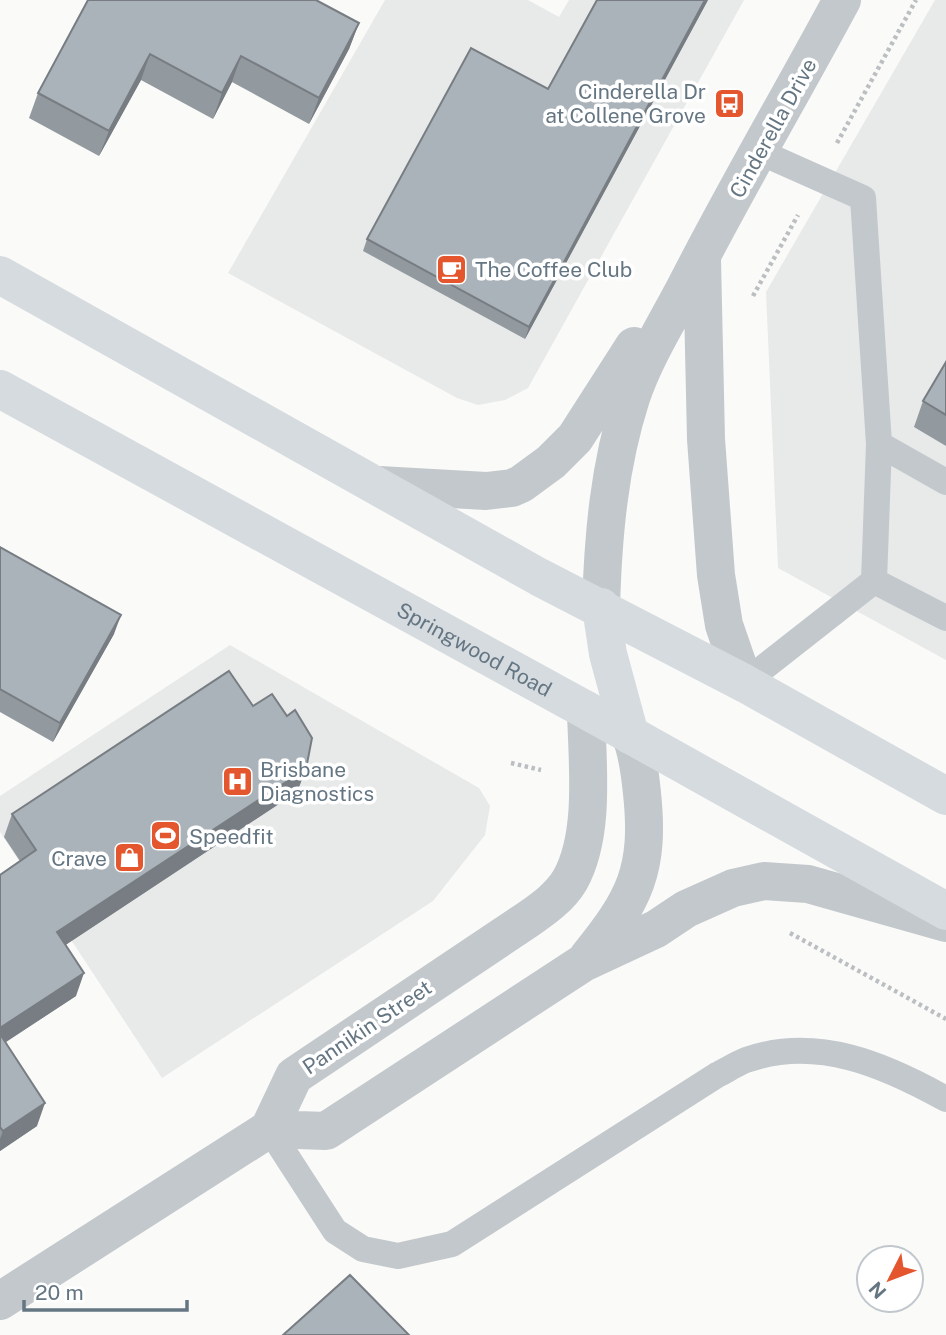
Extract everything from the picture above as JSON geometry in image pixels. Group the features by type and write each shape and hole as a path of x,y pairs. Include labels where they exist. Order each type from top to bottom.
{"main road":[{"path":"0,275 539,577 744,682 946,796"},
{"name":"Springwood Road","path":"0,389 946,911"},
{"path":"586,710 601,607"},
{"path":"601,607 608,654 630,735"}],"street":[{"name":"Cinderella Drive","path":"702,255 842,0"},
{"path":"379,485 486,491 512,488 528,480 575,438 648,325 702,255"},
{"path":"601,607 604,534 616,455 632,396 654,346 702,255"},
{"path":"702,255 706,439 716,575 724,625 744,682"},
{"name":"Pannikin Street","path":"269,1129 294,1076 527,920 562,891 575,867 585,831 586,710"},
{"path":"583,963 618,920 628,903 639,871 645,817 634,743 630,735"},
{"path":"0,1301 269,1129 326,1131 583,963 656,929 705,900 733,888 764,881 817,886 946,923"}],"lane":[{"path":"760,152 863,198 879,444 874,581"},
{"path":"879,444 946,482"},
{"path":"744,682 874,581"},
{"path":"874,581 946,618"},
{"path":"269,1129 335,1231 363,1249 398,1256 452,1244 717,1075 746,1060 780,1053 817,1050 855,1058 902,1075 946,1099"}],"path":[{"path":"750,301 916,0"},
{"path":"511,763 545,771"},
{"path":"788,932 946,1019"}],"shaded area":[{"path":"385,0 528,0 559,17 569,0 744,0 528,388 505,400 478,405 457,398 228,273"},
{"path":"935,0 946,0 946,660 778,568 766,292"},
{"path":"230,645 479,788 490,806 485,835 433,901 162,1078 0,832 0,796"}],"building":[{"path":"88,0 316,0 359,23 319,98 241,56 222,93 150,54 109,131 38,93"},
{"path":"597,0 705,0 529,327 367,239 471,48 548,89"},
{"path":"946,362 946,415 923,401"},
{"path":"0,547 121,615 60,723 0,689"},
{"path":"229,671 253,706 272,694 287,716 295,710 312,738 306,769 57,932 84,973 0,1028 0,875 36,850 12,814"},
{"path":"0,1034 45,1103 3,1131 0,1127"},
{"path":"350,1275 409,1335 283,1335"}],"place":[{"name":"Cinderella Dr at Collene Grove","path":"729,103"},
{"name":"The Coffee Club","path":"452,269"},
{"name":"Brisbane Diagnostics","path":"237,781"},
{"name":"Speedfit","path":"166,836"},
{"name":"Crave","path":"130,858"}]}
